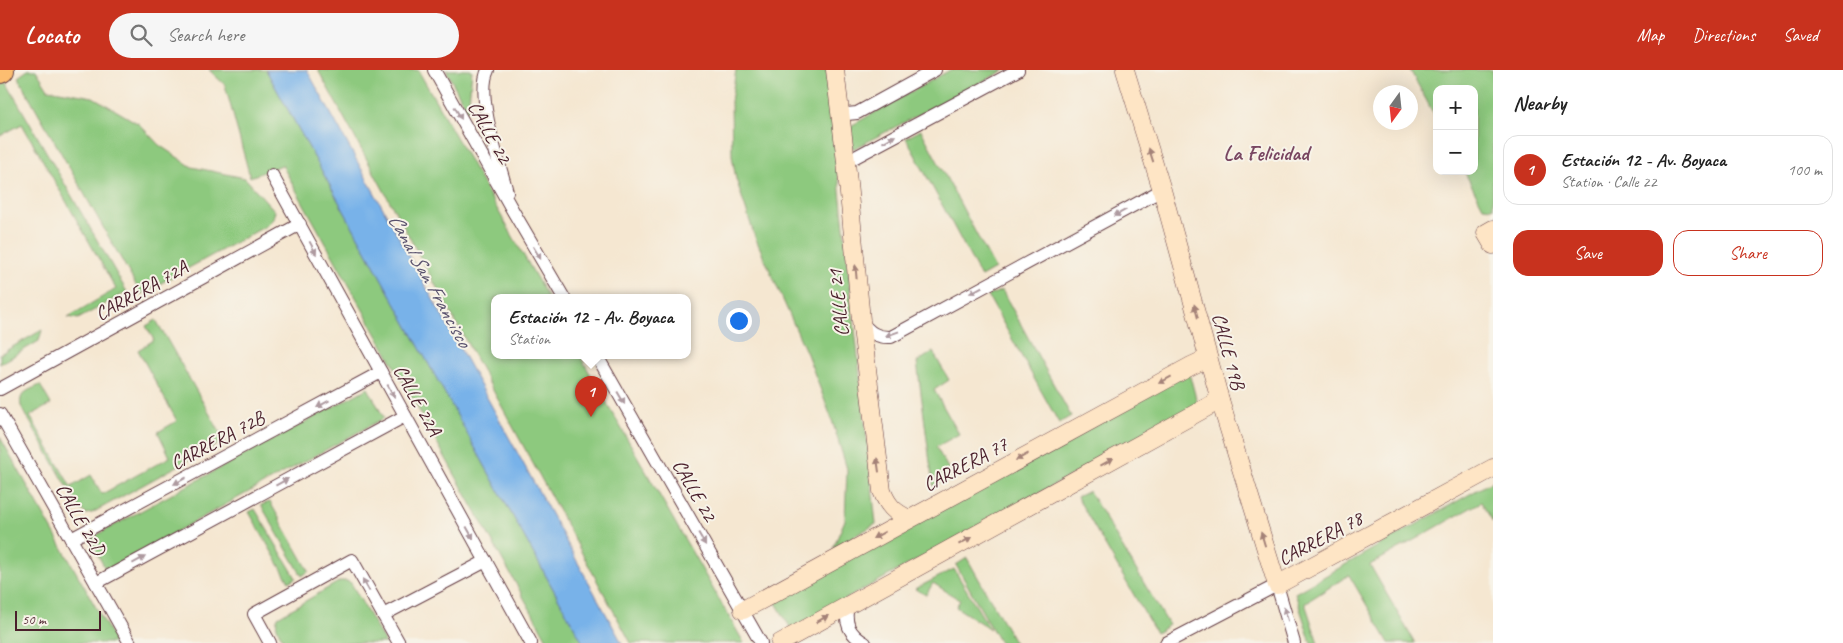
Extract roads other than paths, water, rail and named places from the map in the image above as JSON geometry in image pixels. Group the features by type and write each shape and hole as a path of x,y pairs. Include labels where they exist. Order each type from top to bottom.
{"street":[{"name":"CALLE 22","path":"434,70 512,212 562,294"},
{"name":"CALLE 22","path":"488,70 483,91 485,107 512,212"},
{"name":"CALLE 21","path":"835,70 861,320 882,491 890,508 898,514 909,518"},
{"path":"838,110 847,114 857,113 935,70"},
{"path":"846,162 1018,70"},
{"name":"CALLE 19B","path":"1125,70 1162,190 1220,400 1294,643"},
{"name":"CALLE 22A","path":"272,175 531,643"},
{"path":"861,320 867,329 875,335 891,337 926,316 1162,190"},
{"name":"CARRERA 72A","path":"0,389 300,224"},
{"name":"CARRERA 77","path":"743,610 909,518 1208,358"},
{"name":"CALLE 22","path":"599,359 761,643"},
{"name":"CARRERA 72B","path":"71,539 381,372"},
{"path":"780,643 1220,400"},
{"name":"CALLE 22D","path":"0,414 130,643"},
{"path":"96,583 404,416"},
{"name":"CARRERA 78","path":"1166,643 1277,586 1493,468"},
{"path":"270,643 254,614 352,560 399,643"},
{"path":"383,615 486,561"},
{"path":"848,605 847,622 849,629 856,638 864,643"}],"water":[{"path":"266,70 307,70 622,643 583,643"}],"place":[{"name":"Estación 12 - Av. Boyaca","path":"591,417"}],"district":[{"name":"La Felicidad","path":"1266,153"}],"water label":[{"name":"Canal San Francisco","path":"430,280"}]}
